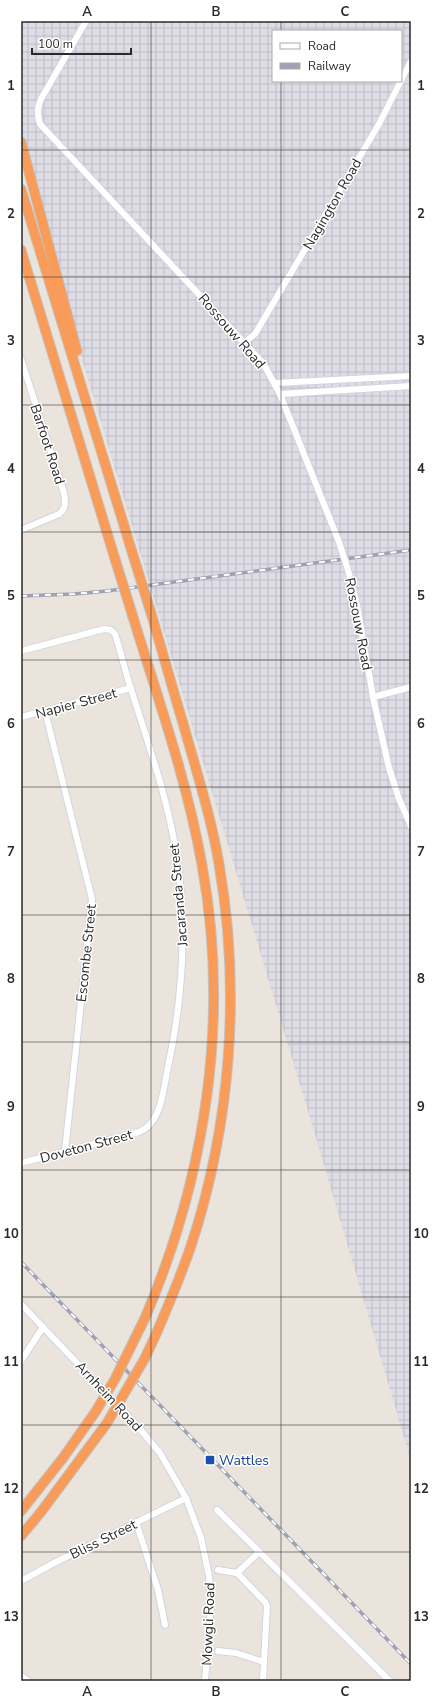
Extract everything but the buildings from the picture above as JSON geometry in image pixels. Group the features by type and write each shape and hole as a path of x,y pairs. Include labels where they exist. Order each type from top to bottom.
{"highway":[{"path":"21,142 73,336 91,418"},
{"path":"21,189 151,613 210,819 219,864 226,918 230,970 228,1058 223,1104 206,1195 191,1245 157,1332 145,1358 107,1423 41,1512 21,1536"},
{"path":"21,250 181,774 193,821 202,865 208,910 213,971 214,1015 211,1060 199,1147 189,1192 161,1282 115,1379 63,1458 21,1512"},
{"path":"21,270 36,300"}],"street":[{"name":"Rossouw Road","path":"86,21 41,99 38,107 40,124 245,342 263,363 275,383 339,542 348,570 358,605 373,697 389,768 399,799 411,826"},
{"name":"Nagington Road","path":"402,79 411,61"},
{"name":"Nagington Road","path":"245,342 255,334 309,245 379,124 400,82"},
{"name":"Barfoot Road","path":"21,359 64,493 64,507 59,514 21,530"},
{"path":"275,383 411,376"},
{"path":"378,378 379,388"},
{"path":"280,394 411,386"},
{"name":"Jacaranda Street","path":"21,651 104,629 111,630 115,634 155,765 170,822 176,852 182,912 183,946 182,979 176,1033 158,1110 149,1127"},
{"path":"373,697 411,687"},
{"name":"Napier Street","path":"21,718 131,688"},
{"name":"Escombe Street","path":"45,711 92,899 64,1151"},
{"name":"Doveton Street","path":"21,1163 139,1132 149,1127"},
{"name":"Arnheim Road","path":"21,1304 140,1428 160,1453 186,1498"},
{"path":"21,1361 43,1327"},
{"name":"Bliss Street","path":"21,1581 54,1563 186,1498"},
{"name":"Mowgli Road","path":"186,1498 201,1538 209,1576 211,1605 205,1681"},
{"path":"217,1510 390,1681"},
{"path":"136,1522 158,1590 166,1626"},
{"path":"237,1573 260,1552"},
{"path":"218,1570 237,1573 265,1602 267,1606 263,1681"},
{"path":"218,1651 236,1653 264,1662"},
{"path":"21,1676 28,1681"}],"shaded area":[{"path":"21,21 411,21 411,1461 319,1148 21,156"}],"railway":[{"path":"21,596 107,591 411,550"},
{"path":"21,1262 411,1664"}],"place":[{"name":"Wattles","path":"210,1460"}]}
